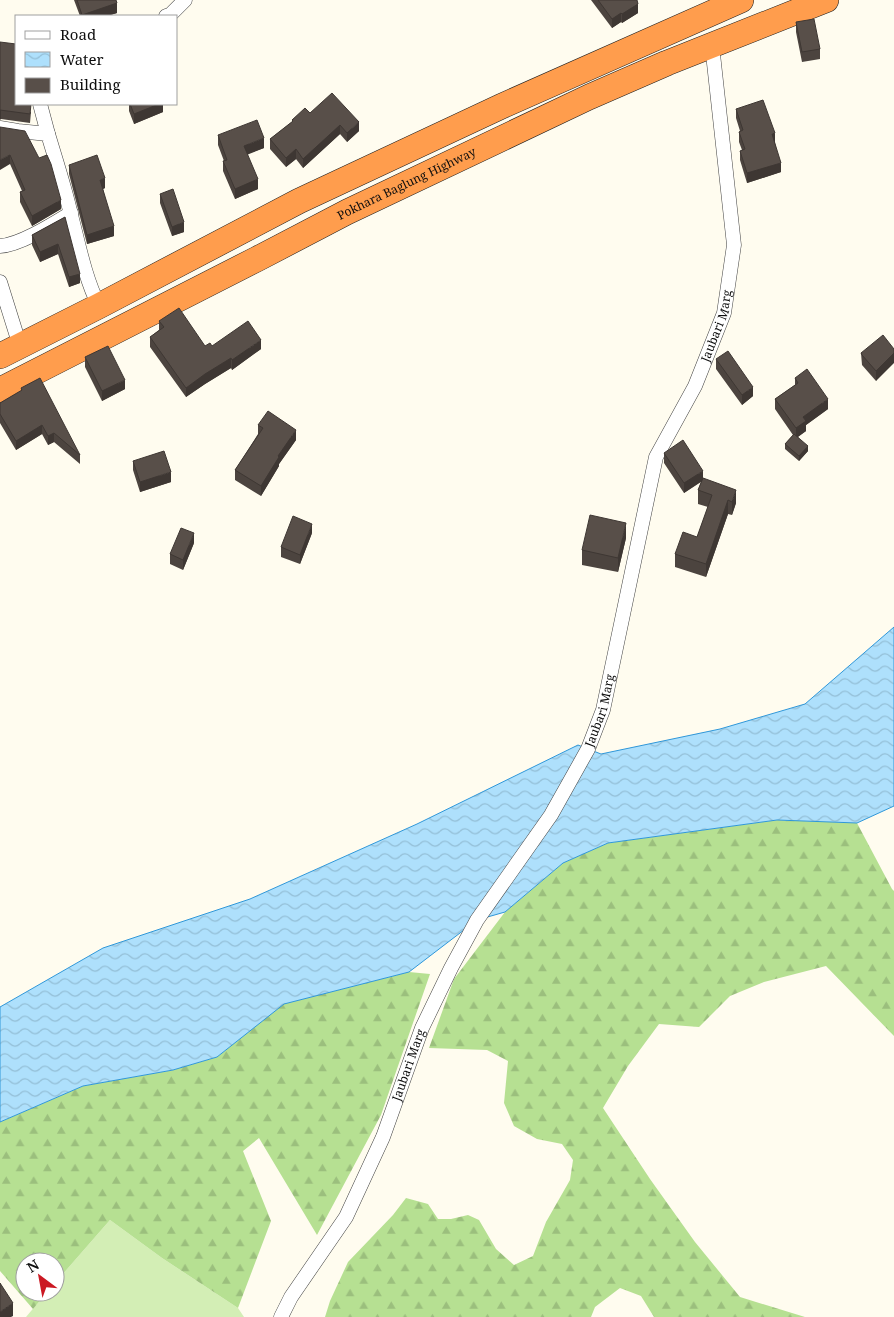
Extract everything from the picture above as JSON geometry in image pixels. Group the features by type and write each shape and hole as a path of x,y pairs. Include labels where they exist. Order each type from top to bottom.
{"highway":[{"path":"10,351 299,201 493,110 741,0"},
{"name":"Pokhara Baglung Highway","path":"0,390 347,212 589,97 712,45 826,0"}],"street":[{"path":"170,15 185,0"},
{"name":"Jaubari Marg","path":"280,1317 291,1296 346,1217 383,1137 422,1028 451,968 477,920 551,815 588,749 603,710 656,457 695,386 724,313 734,245 712,45"},
{"path":"40,105 92,294 99,306"},
{"path":"0,128 48,134"},
{"path":"0,246 8,246 42,230 71,213"},
{"path":"0,282 10,351"}],"green space":[{"path":"777,820 857,823 894,891 894,1036 826,966 764,982 730,996 699,1027 659,1024 628,1066 603,1108 695,1242 740,1297 805,1317 654,1317 641,1296 620,1288 595,1307 591,1317 325,1317 330,1301 348,1262 393,1215 406,1198 428,1204 438,1219 451,1219 468,1215 479,1220 496,1249 514,1265 533,1256 546,1222 570,1180 573,1160 562,1144 537,1139 514,1126 504,1103 508,1061 487,1050 429,1048 454,979 505,912 563,863 608,843"},
{"path":"409,972 430,974 381,1115 317,1235 259,1138 243,1151 271,1221 238,1308 162,1258 110,1220 65,1272 65,1252 15,1252 15,1288 0,1271 0,1122 83,1086 173,1070 217,1057 283,1004"},
{"path":"110,1220 162,1258 238,1308 244,1317 26,1317 39,1302 65,1302 65,1272"},
{"path":"27,1302 39,1302 33,1309"}],"water":[{"path":"894,627 894,806 857,823 777,820 608,843 563,863 505,912 477,920 409,972 284,1004 217,1057 173,1070 83,1086 0,1122 0,1007 103,948 250,899 417,824 578,745 601,754 720,729 805,704"}],"building":[{"path":"77,0 116,0 117,3 82,15"},
{"path":"598,0 637,0 638,4 612,19"},
{"path":"814,19 820,49 802,52 796,22"},
{"path":"0,42 15,44 15,105 31,105 30,114 0,110"},
{"path":"332,93 359,122 347,133 340,125 303,159 296,149 286,158 270,139 293,121 305,108 310,113"},
{"path":"763,100 775,133 772,134 781,163 747,173 740,151 745,149 739,132 743,130 736,109"},
{"path":"130,105 156,105 134,114"},
{"path":"257,120 264,138 244,146 258,179 235,189 223,161 227,160 218,135"},
{"path":"0,127 25,131 39,158 47,155 61,200 32,216 20,192 25,190 10,155 0,160"},
{"path":"97,155 105,178 100,180 114,226 87,235 69,165"},
{"path":"173,189 184,222 172,227 160,194"},
{"path":"65,217 80,274 69,277 58,244 40,252 32,235"},
{"path":"179,308 205,346 210,343 212,346 248,321 261,340 232,360 231,358 205,374 186,388 150,337 164,327 159,321"},
{"path":"883,335 894,349 894,353 876,371 861,353"},
{"path":"108,346 125,380 102,391 85,357"},
{"path":"728,351 753,387 742,395 716,359"},
{"path":"807,369 828,399 803,417 806,421 796,428 775,399 798,383 795,378"},
{"path":"40,378 80,455 54,433 48,436 42,425 16,441 0,414 0,403 22,390 21,388"},
{"path":"268,411 296,430 261,486 235,470 263,428 258,425"},
{"path":"794,434 808,446 799,456 785,444"},
{"path":"683,440 703,471 684,483 664,453"},
{"path":"164,451 171,472 140,482 133,461"},
{"path":"703,478 736,490 732,502 728,500 706,564 675,554 683,532 697,537 712,495 698,490"},
{"path":"590,515 626,523 618,558 582,550"},
{"path":"293,516 312,524 300,555 281,547"},
{"path":"181,528 194,533 183,560 170,554"},
{"path":"0,1283 13,1303 0,1312"}]}
